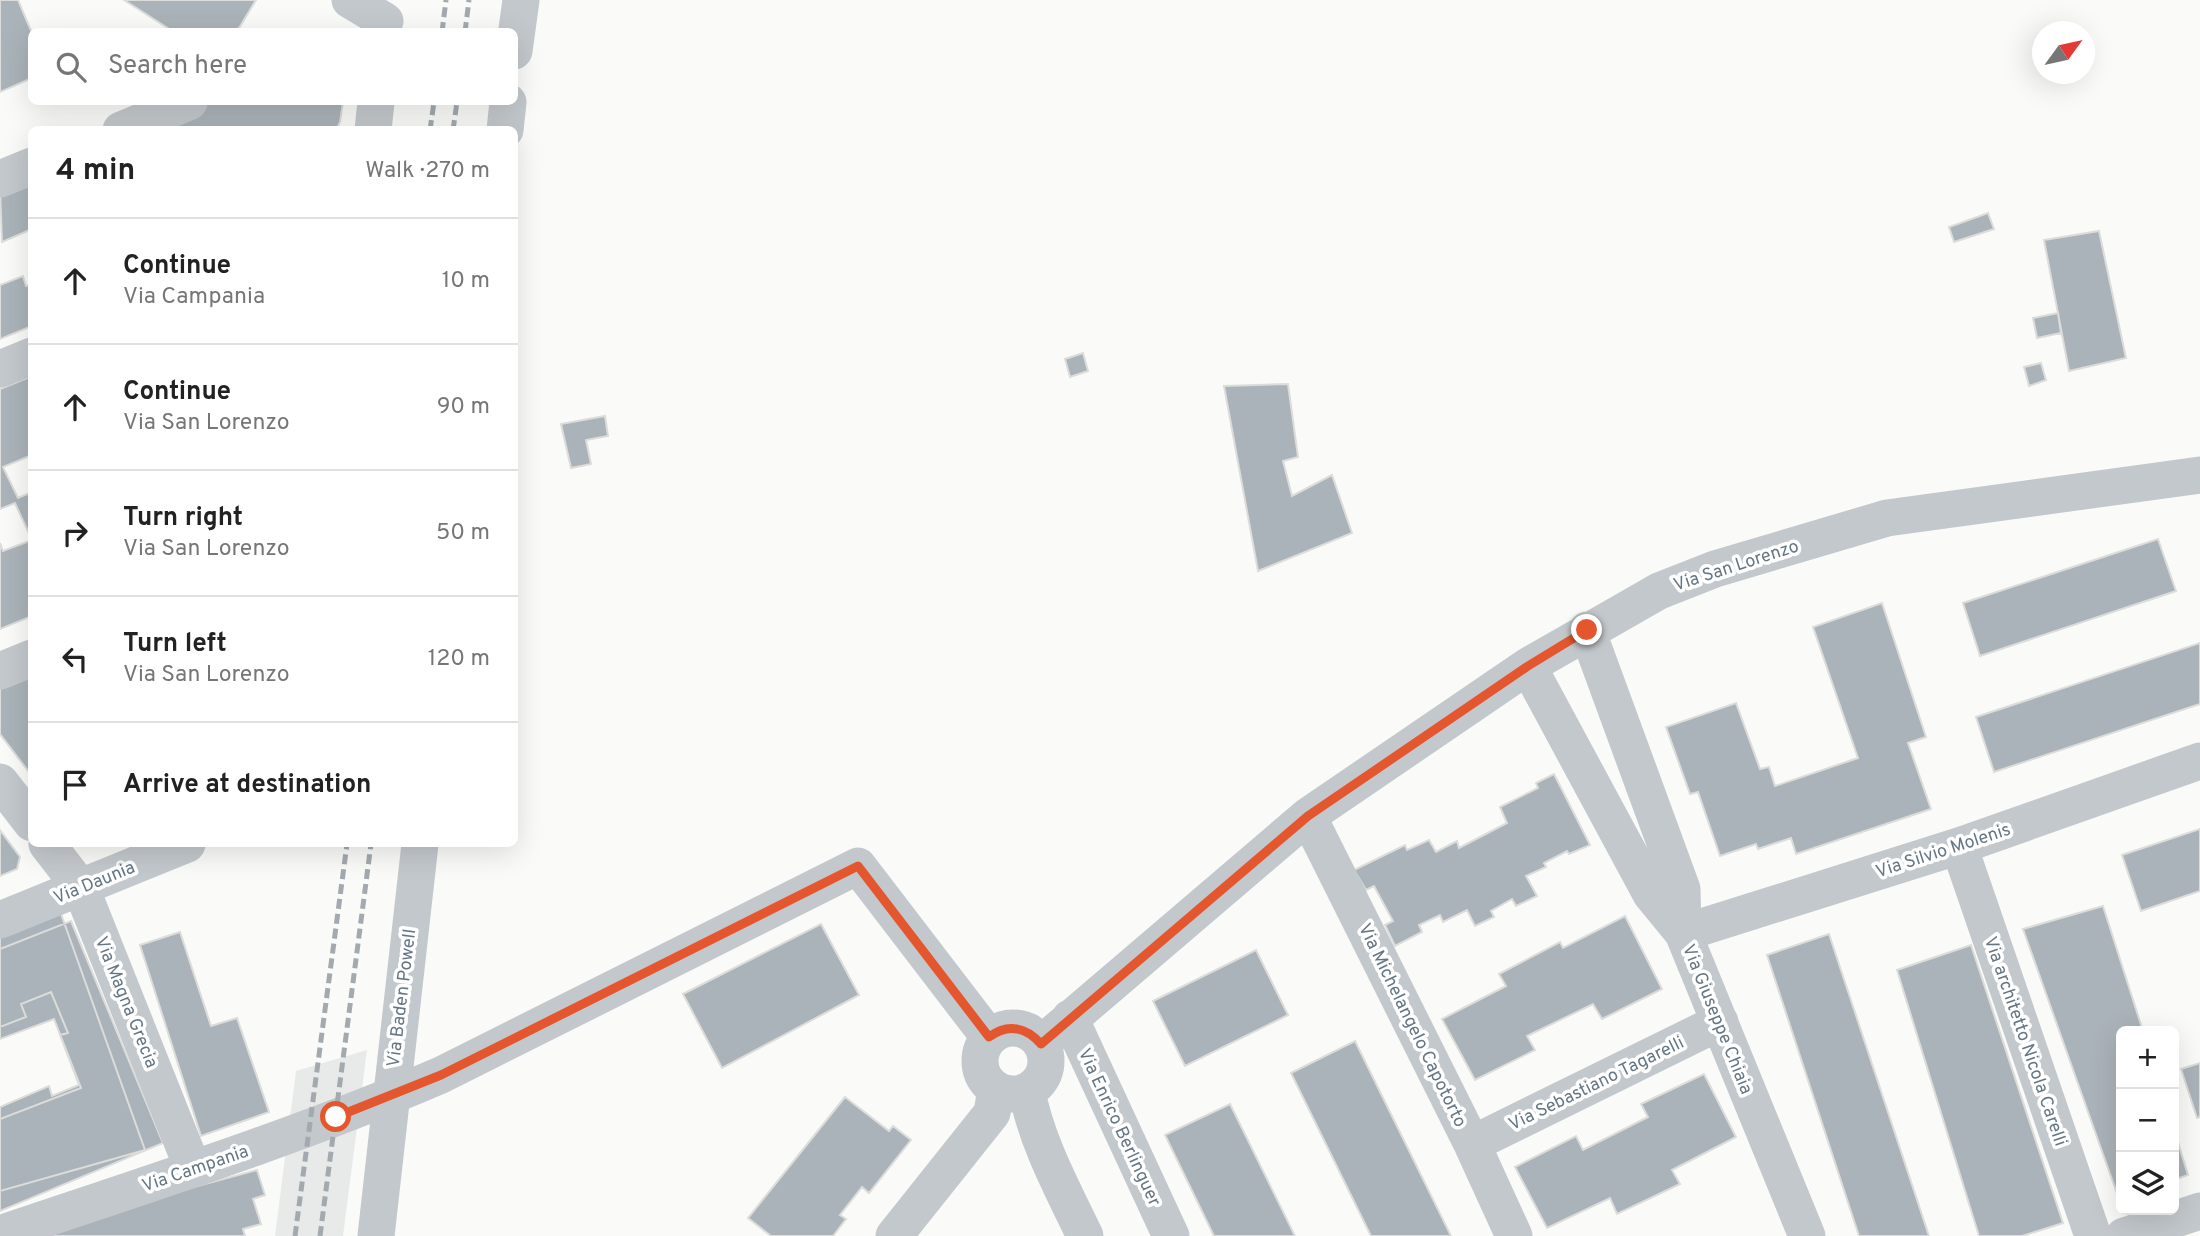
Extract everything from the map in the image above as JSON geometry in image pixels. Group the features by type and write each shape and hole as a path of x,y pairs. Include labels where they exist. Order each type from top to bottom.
{"street":[{"path":"350,0 379,21"},
{"path":"517,28 521,0"},
{"path":"131,126 182,105"},
{"path":"373,126 376,105"},
{"path":"505,126 508,105"},
{"path":"0,179 28,168"},
{"path":"0,369 28,358"},
{"name":"Via San Lorenzo","path":"1041,1044 1308,816 1528,666 1658,591 1715,569 1887,518 2199,479"},
{"path":"1587,630 1682,889 1683,933"},
{"path":"0,671 28,660"},
{"name":"Via Giuseppe Chiaia","path":"1528,666 1651,894 1683,933 1807,1236"},
{"name":"Via Silvio Molenis","path":"1683,933 1959,846 2200,761"},
{"path":"0,782 28,818"},
{"name":"Via Michelangelo Capotorto","path":"1308,816 1472,1144 1514,1236"},
{"name":"Via architetto Nicola Carelli","path":"1959,846 2092,1236"},
{"name":"Via Magna Grecia","path":"49,847 81,888 194,1169"},
{"name":"Via Daunia","path":"0,920 180,847"},
{"name":"Via Baden Powell","path":"376,1236 420,847"},
{"path":"390,1097 441,1075 858,866 989,1037"},
{"name":"Via Enrico Berlinguer","path":"1070,1018 1171,1236"},
{"name":"Via Sebastiano Tagarelli","path":"1472,1144 1720,1022"},
{"path":"894,1236 1012,1090 1036,1084 1046,1065 1041,1044 1027,1031 1017,1028 1007,1028 989,1037 980,1055 983,1075 1012,1090 1036,1124 1061,1187 1085,1236"},
{"name":"Via Campania","path":"0,1234 194,1169 390,1097"},
{"path":"2135,1235 2200,1211"}],"shaded area":[{"path":"367,1050 343,1236 275,1236 296,1071"}],"building":[{"path":"0,0 18,0 30,28 28,80 0,92"},
{"path":"124,0 256,0 239,28 168,28"},
{"path":"200,105 343,105 338,126 150,126"},
{"path":"28,177 28,231 2,242 0,189"},
{"path":"1988,213 1994,229 1954,242 1949,227"},
{"path":"2099,231 2126,358 2069,371 2044,240"},
{"path":"23,276 28,285 28,328 0,339 0,285"},
{"path":"2058,313 2061,333 2037,338 2033,318"},
{"path":"1083,353 1088,371 1070,377 1065,359"},
{"path":"2041,363 2046,380 2029,386 2024,367"},
{"path":"28,378 28,457 3,467 18,498 28,494 28,531 15,503 0,509 0,389"},
{"path":"1288,384 1298,457 1283,461 1292,496 1332,475 1352,533 1258,571 1224,386"},
{"path":"605,416 608,436 586,440 591,464 571,468 561,424"},
{"path":"2158,539 2176,591 1980,656 1963,603"},
{"path":"28,542 28,618 0,629 0,543 3,551"},
{"path":"1882,603 1926,737 1908,743 1931,809 1796,854 1791,838 1758,849 1756,844 1720,856 1698,792 1690,794 1666,727 1736,703 1760,769 1769,767 1775,786 1858,758 1813,627"},
{"path":"2200,643 2200,704 1994,772 1976,717"},
{"path":"28,678 28,771 0,734 0,689"},
{"path":"1554,774 1590,845 1569,854 1567,851 1544,863 1546,867 1526,876 1537,896 1516,906 1512,899 1491,911 1494,917 1475,926 1467,910 1443,922 1440,915 1419,925 1422,932 1395,946 1385,925 1393,921 1374,886 1366,890 1354,870 1405,845 1407,850 1429,840 1436,852 1457,841 1459,848 1507,823 1500,807 1538,788 1536,783"},
{"path":"2200,829 2200,891 2141,911 2122,855"},
{"path":"0,830 20,857 17,869 0,876"},
{"path":"2103,906 2141,1026 2116,1026 2116,1191 2023,929"},
{"path":"60,911 145,1150 0,1191 0,1107 49,1086 52,1096 79,1085 60,1035 68,1033 51,992 21,1004 26,1017 0,1027 0,936"},
{"path":"1625,916 1662,989 1602,1019 1593,1004 1527,1036 1535,1050 1475,1080 1442,1019 1506,986 1499,974 1560,942 1563,948"},
{"path":"71,921 163,1143 0,1211 0,1119 81,1088 54,1019 0,1039 0,949"},
{"path":"821,924 859,995 722,1068 683,994"},
{"path":"180,932 211,1026 237,1018 269,1112 201,1136 140,945"},
{"path":"1829,934 1929,1236 1859,1236 1767,955"},
{"path":"1971,945 2063,1223 2022,1236 1979,1236 1897,970"},
{"path":"1256,950 1288,1015 1185,1066 1153,1001"},
{"path":"1355,1041 1451,1236 1371,1236 1291,1073"},
{"path":"2200,1063 2200,1117 2197,1118 2181,1069"},
{"path":"1704,1074 1736,1137 1672,1170 1680,1184 1617,1214 1610,1198 1547,1228 1515,1167 1576,1136 1583,1150 1648,1117 1641,1104"},
{"path":"845,1097 889,1131 893,1126 911,1140 869,1193 862,1187 840,1215 846,1219 833,1236 771,1236 748,1218"},
{"path":"1230,1104 1295,1236 1214,1236 1165,1135"},
{"path":"2179,1145 2188,1175 2179,1178"},
{"path":"257,1170 265,1195 253,1199 261,1224 243,1229 245,1236 13,1236"}],"railway":[{"path":"442,28 446,0"},
{"path":"466,28 469,0"},
{"path":"431,126 434,105"},
{"path":"454,126 457,105"},
{"path":"295,1236 347,847"},
{"path":"320,1236 371,847"}],"route":[{"path":"336,1117 441,1075 858,866 989,1037 997,1031 1017,1028 1027,1031 1041,1044 1308,816 1528,666 1587,630"}]}
